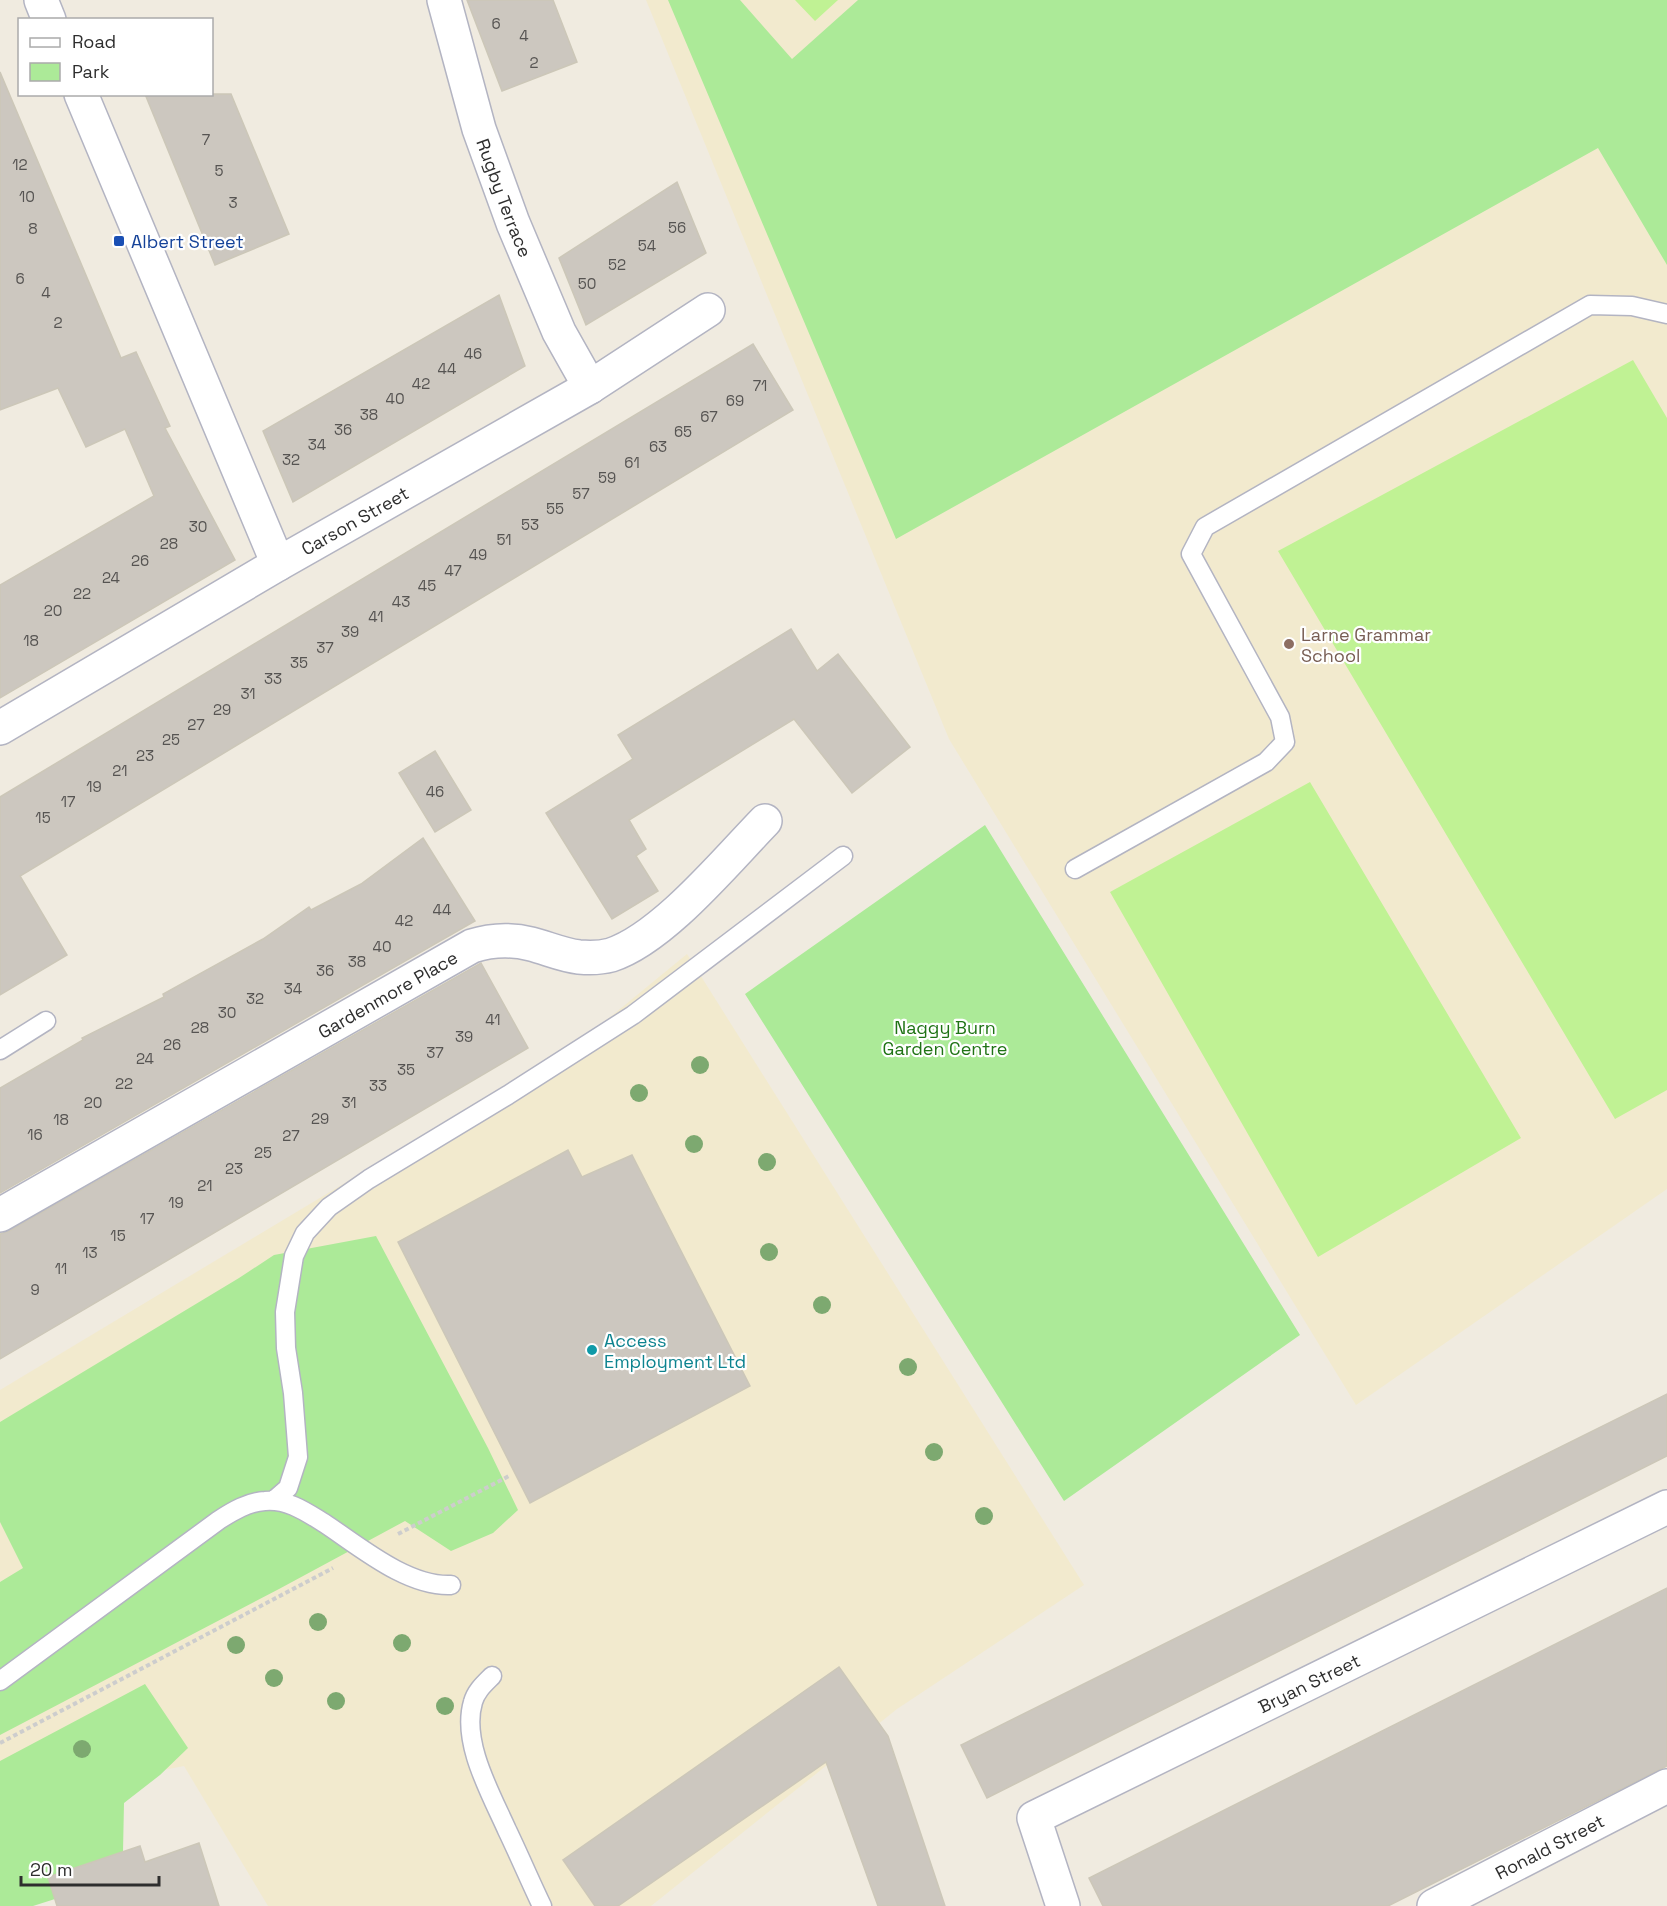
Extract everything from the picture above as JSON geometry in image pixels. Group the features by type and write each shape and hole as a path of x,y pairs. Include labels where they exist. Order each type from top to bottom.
{"street":[{"path":"41,0 48,18"},
{"name":"Rugby Terrace","path":"444,0 479,129 513,223 559,332 590,387"},
{"path":"82,96 278,564"},
{"name":"Carson Street","path":"0,728 278,564 590,387 708,310"},
{"name":"Gardenmore Place","path":"0,1215 472,946 489,942 515,941 572,956 593,958 610,955 628,947 673,915 765,821"},
{"name":"Bryan Street","path":"1063,1906 1034,1818 1667,1507"},
{"name":"Ronald Street","path":"1434,1906 1667,1786"}],"lane":[{"path":"1075,869 1266,762 1285,742 1280,717 1191,554 1205,526 1590,305 1632,306 1667,314"},
{"path":"273,1501 288,1488 298,1457 293,1393 286,1348 285,1312 294,1257 301,1240 311,1226 329,1207 369,1179 518,1089 633,1015 843,856"},
{"path":"0,1050 46,1021"},
{"path":"0,1681 219,1520 249,1504 273,1501 303,1510 366,1551 422,1581 450,1584"},
{"path":"492,1676 479,1689 473,1701 470,1716 474,1747 488,1788 542,1906"}],"path":[{"path":"0,1743 509,1476"}],"shaded area":[{"name":"Larne Grammar School","path":"646,0 1667,0 1667,1189 1356,1405 949,739"},
{"path":"687,954 1084,1585 897,1709 651,1906 268,1906 184,1766 0,1802 0,1390 581,1041"}],"green space":[{"path":"668,0 740,0 792,59 858,0 1667,0 1667,265 1598,148 896,539"},
{"path":"795,0 838,0 815,21"},
{"path":"1633,360 1667,418 1667,1090 1615,1119 1278,551"},
{"path":"1310,782 1521,1138 1318,1257 1110,892"},
{"name":"Naggy Burn Garden Centre","path":"985,825 1300,1335 1064,1501 745,994"},
{"path":"376,1236 488,1448 518,1510 493,1533 451,1551 405,1521 0,1735 0,1582 23,1568 0,1522 0,1422 274,1255"},
{"path":"145,1684 188,1748 160,1775 124,1803 123,1852 48,1877 55,1899 33,1906 0,1906 0,1761"}],"building":[{"path":"467,0 553,0 577,62 502,91"},
{"path":"0,72 121,358 136,352 170,426 165,428 235,560 0,698 0,585 154,496 125,429 86,447 58,388 0,410"},
{"path":"231,94 289,234 215,265 146,96"},
{"path":"677,182 706,253 586,325 559,258"},
{"path":"499,295 525,366 293,502 263,431"},
{"path":"753,344 793,410 20,876 67,955 0,995 0,797"},
{"path":"791,629 817,671 838,654 910,747 852,793 794,719 629,820 646,849 636,856 658,891 612,919 546,813 633,759 618,735"},
{"path":"435,751 471,810 435,832 399,773"},
{"path":"423,838 475,921 0,1193 0,1088 83,1040 82,1038 164,997 163,994 263,939 309,907 311,910 361,884"},
{"path":"481,963 528,1048 0,1359 0,1234 9,1231"},
{"name":"Access Employment Ltd","path":"568,1150 582,1177 632,1155 750,1386 530,1503 398,1242"},
{"path":"1667,1394 1667,1456 987,1798 961,1745"},
{"path":"1667,1588 1667,1766 1388,1906 1103,1906 1089,1878"},
{"path":"839,1667 888,1736 945,1906 878,1906 826,1762 618,1906 595,1906 563,1860"},
{"path":"199,1843 219,1906 57,1906 48,1877 140,1846 145,1862"}],"place":[{"name":"Albert Street","path":"119,241"},
{"name":"Larne Grammar School","path":"1289,644"},
{"name":"Access Employment Ltd","path":"592,1350"}]}
